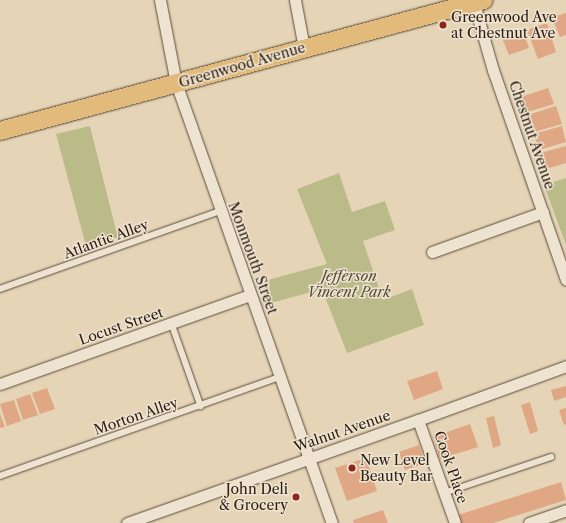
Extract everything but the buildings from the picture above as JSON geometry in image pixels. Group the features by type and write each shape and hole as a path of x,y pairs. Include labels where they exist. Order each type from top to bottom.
{"main road":[{"name":"Greenwood Avenue","path":"0,131 477,1"}],"street":[{"name":"Monmouth Street","path":"160,0 176,84 332,523"},
{"path":"295,0 304,48"},
{"name":"Chestnut Avenue","path":"477,1 493,70 566,280"},
{"path":"432,252 543,212"},
{"name":"Locust Street","path":"0,384 250,295"},
{"name":"Walnut Avenue","path":"127,523 566,366"},
{"name":"Cook Place","path":"418,420 455,523"},
{"path":"529,523 566,510"}],"lane":[{"name":"Atlantic Alley","path":"0,289 220,211"},
{"path":"172,324 201,406"},
{"name":"Morton Alley","path":"0,476 201,406 279,377"},
{"path":"444,493 551,457"}],"green space":[{"path":"90,126 118,238 86,246 56,134"},
{"name":"Jefferson Vincent Park","path":"339,173 352,212 385,201 395,230 363,241 383,300 412,289 424,325 347,353 322,289 267,304 260,282 327,264 297,189"},
{"path":"566,178 566,245 544,185"}],"place":[{"name":"Greenwood Ave at Chestnut Ave","path":"443,25"},
{"name":"New Level Beauty Bar","path":"352,468"},
{"name":"John Deli & Grocery","path":"296,497"}]}
